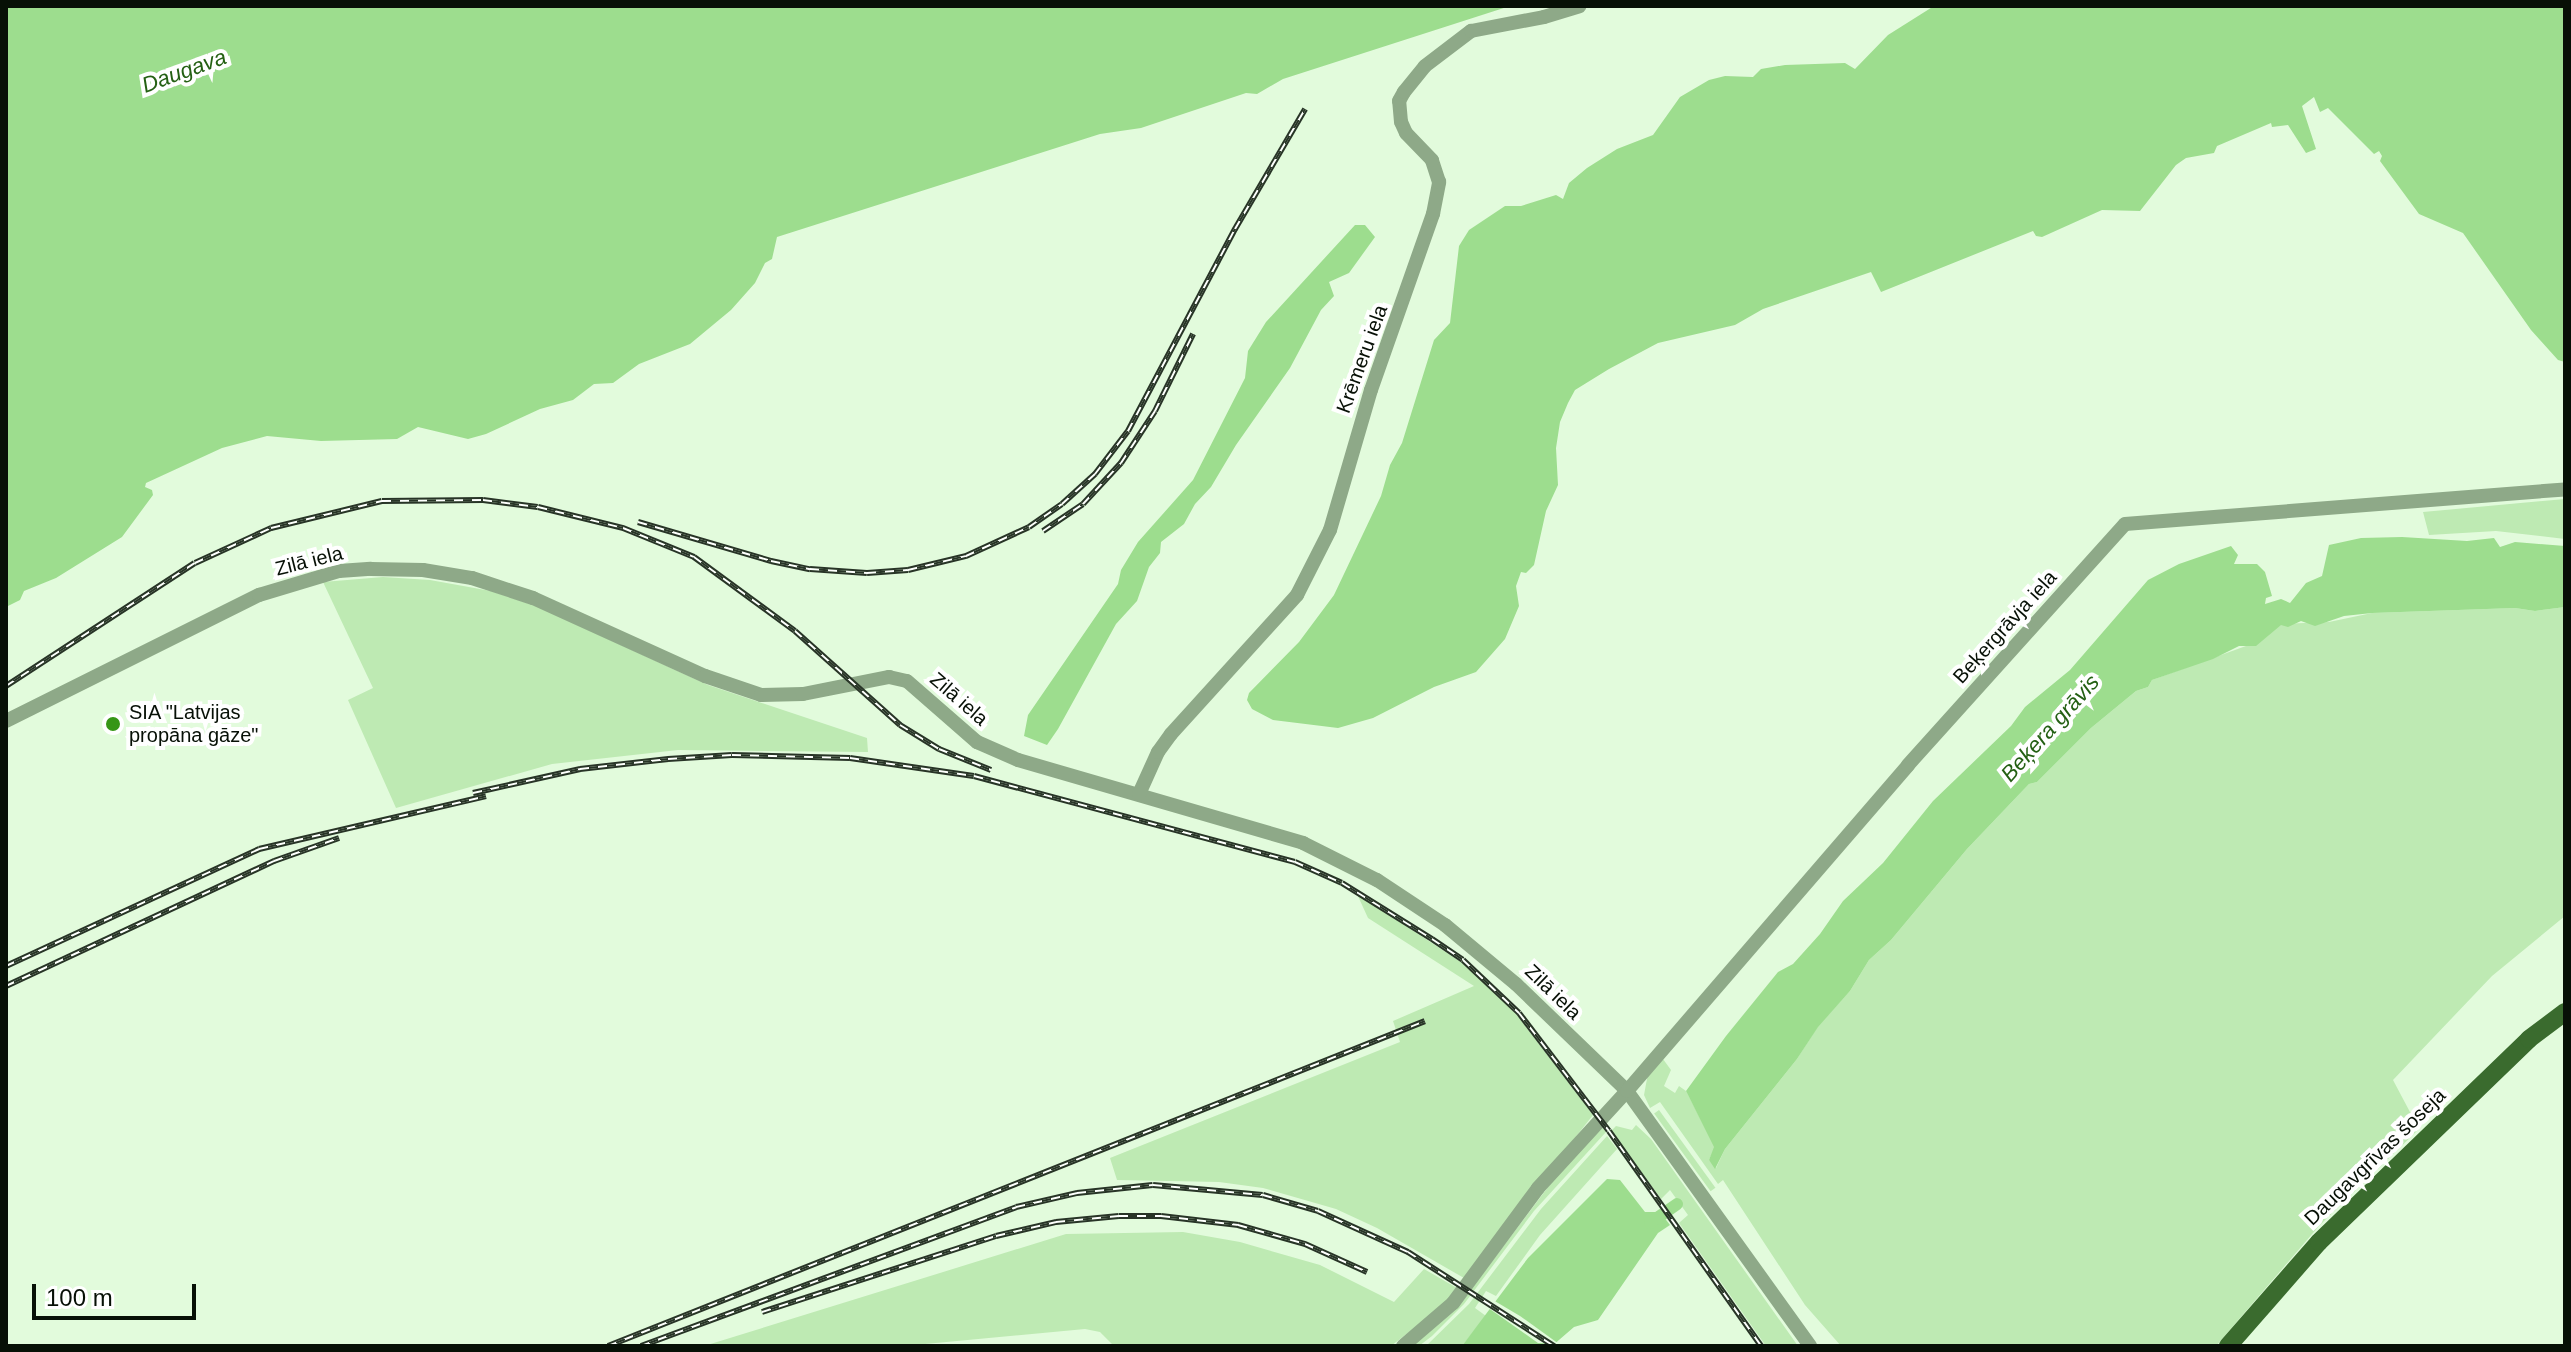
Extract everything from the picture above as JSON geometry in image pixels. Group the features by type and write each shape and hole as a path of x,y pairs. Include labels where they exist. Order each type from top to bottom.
{"main road":[{"name":"Daugavgrīvas šoseja","path":"2228,1346 2319,1242 2529,1039 2565,1012"}],"street":[{"name":"Krēmeru iela","path":"1139,794 1158,752 1171,734 1297,595 1330,530 1371,390 1402,310 1437,193 1439,173 1401,122 1399,101 1404,92 1425,66 1471,31 1544,17 1579,6"},
{"name":"Beķergrāvja iela","path":"1403,1346 1453,1303 1538,1188 1627,1091 1908,765 2125,524 2565,489"},
{"name":"Zilā iela","path":"6,721 279,587 339,571 423,570 472,578 533,598 705,676 761,695 803,694 889,677 907,681 977,742 1018,760 1303,843 1407,898 1505,974 1627,1091 1810,1346"}],"shaded area":[{"path":"2565,499 2565,539 2496,531 2429,535 2423,512"},
{"path":"383,577 430,580 491,591 536,606 708,685 867,738 868,752 678,750 552,764 396,808 348,700 373,688 323,582"},
{"path":"2565,607 2565,916 2492,976 2393,1080 2419,1129 2319,1226 2216,1346 1841,1346 1805,1305 1723,1180 1718,1184 1660,1102 1650,1108 1644,1095 1648,1074 1663,1059 1671,1070 1664,1086 1675,1093 1679,1086 1686,1091 1715,1147 1709,1160 1716,1168 1725,1149 1797,1059 1818,1026 1850,991 1869,960 1891,940 1967,849 2029,784 2037,782 2091,728 2136,691 2148,687 2152,680 2257,642 2281,624 2329,622 2372,613 2515,608 2535,611"},
{"path":"1357,894 1461,962 1483,982 1517,1015 1593,1115 1464,1278 1377,1228 1336,1209 1263,1188 1219,1182 1117,1180 1110,1158 1400,1042 1393,1021 1474,986 1368,918"},
{"path":"1659,1110 1715,1188 1711,1191 1654,1114"},
{"path":"1636,1125 1651,1139 1798,1346 1766,1346 1679,1223 1688,1215 1670,1190 1661,1199 1611,1131 1616,1126 1632,1130"},
{"path":"1602,1127 1606,1132 1534,1211 1464,1304 1432,1336 1419,1346 1412,1346 1462,1301 1564,1166"},
{"path":"1607,1136 1617,1149 1540,1235 1496,1296 1486,1291 1475,1308 1486,1316 1462,1346 1426,1346 1469,1304 1541,1209"},
{"path":"1183,1232 1240,1242 1320,1265 1394,1302 1424,1269 1457,1288 1441,1307 1391,1346 1114,1346 1100,1332 1085,1329 904,1346 704,1346 1066,1234"}],"water":[{"name":"Daugava","path":"6,6 1510,6 1283,79 1257,94 1246,93 1141,128 1100,134 777,237 772,259 765,263 755,283 731,310 690,344 639,364 613,383 594,384 573,400 540,409 486,434 468,439 418,427 397,439 321,441 267,436 222,448 146,483 145,487 152,490 153,495 122,537 56,578 24,591 20,600 6,607"},
{"path":"1934,6 2565,6 2565,362 2558,360 2531,330 2463,233 2419,214 2380,161 2382,156 2379,151 2374,154 2328,108 2320,112 2314,97 2302,106 2316,149 2306,153 2288,125 2272,127 2271,123 2217,146 2214,153 2186,158 2176,165 2140,211 2102,210 2042,237 2036,236 2033,231 1881,292 1871,272 1763,309 1735,325 1658,343 1609,369 1575,390 1568,403 1560,422 1556,448 1558,485 1546,511 1534,565 1526,573 1521,572 1516,586 1519,606 1505,639 1476,672 1434,687 1373,718 1338,728 1273,720 1252,709 1247,700 1249,693 1299,642 1334,595 1381,496 1390,465 1402,443 1434,340 1450,323 1459,246 1469,230 1505,206 1521,206 1556,195 1563,199 1569,183 1587,168 1617,149 1653,135 1680,97 1709,80 1725,76 1753,77 1761,69 1785,65 1845,63 1855,69 1888,35"},
{"path":"1355,225 1365,225 1375,237 1349,273 1329,282 1334,296 1321,310 1290,368 1184,524 1161,542 1160,553 1149,567 1137,601 1116,624 1058,729 1047,745 1024,736 1028,715 1118,584 1121,570 1138,542 1193,480 1245,378 1248,351 1266,322"},
{"path":"2361,538 2467,541 2494,538 2500,547 2515,542 2565,546 2565,607 2535,611 2515,608 2372,613 2344,616 2315,626 2301,621 2288,627 2281,625 2256,646 2239,646 2213,659 2152,680 2148,687 2136,691 2091,728 2037,782 2029,784 1967,849 1891,940 1869,960 1850,991 1818,1027 1797,1059 1725,1149 1715,1169 1709,1160 1714,1147 1686,1091 1726,1036 1778,972 1793,964 1820,934 1843,901 1883,863 1933,801 2011,726 2025,707 2070,670 2148,580 2179,564 2231,546 2238,555 2234,564 2257,564 2265,572 2272,596 2266,598 2265,604 2281,599 2290,603 2306,583 2322,576 2329,545"},
{"path":"1607,1179 1620,1180 1645,1212 1660,1212 1670,1225 1658,1233 1598,1320 1574,1327 1552,1346 1462,1346 1528,1258"}],"pier":[{"path":"1493,1300 1559,1344 1538,1343 1487,1307"}],"waterway":[{"name":"Beķera grāvis","path":"1650,1223 1677,1204"}],"railway":[{"path":"638,522 771,561 810,569 867,573 908,570 966,556 1029,527 1062,504 1095,474 1128,431 1235,229 1305,109"},
{"path":"1043,531 1083,504 1121,463 1155,411 1193,334"},
{"path":"6,686 195,563 271,528 382,501 483,500 538,507 623,528 694,557 795,631 900,725 939,749 991,770"},
{"path":"473,793 580,769 668,759 732,755 850,758 974,776 1295,862 1342,883 1432,939 1463,960 1519,1013 1609,1131 1761,1346"},
{"path":"6,966 259,849 486,796"},
{"path":"6,986 274,861 339,838"},
{"path":"608,1346 1425,1021"},
{"path":"641,1346 1016,1207 1077,1193 1153,1185 1263,1195 1318,1211 1408,1252 1554,1346"},
{"path":"762,1312 996,1236 1056,1222 1119,1216 1161,1216 1238,1225 1305,1244 1367,1272"}],"place":[{"name":"SIA \"Latvijas propāna gāze\"","path":"113,724"}]}
